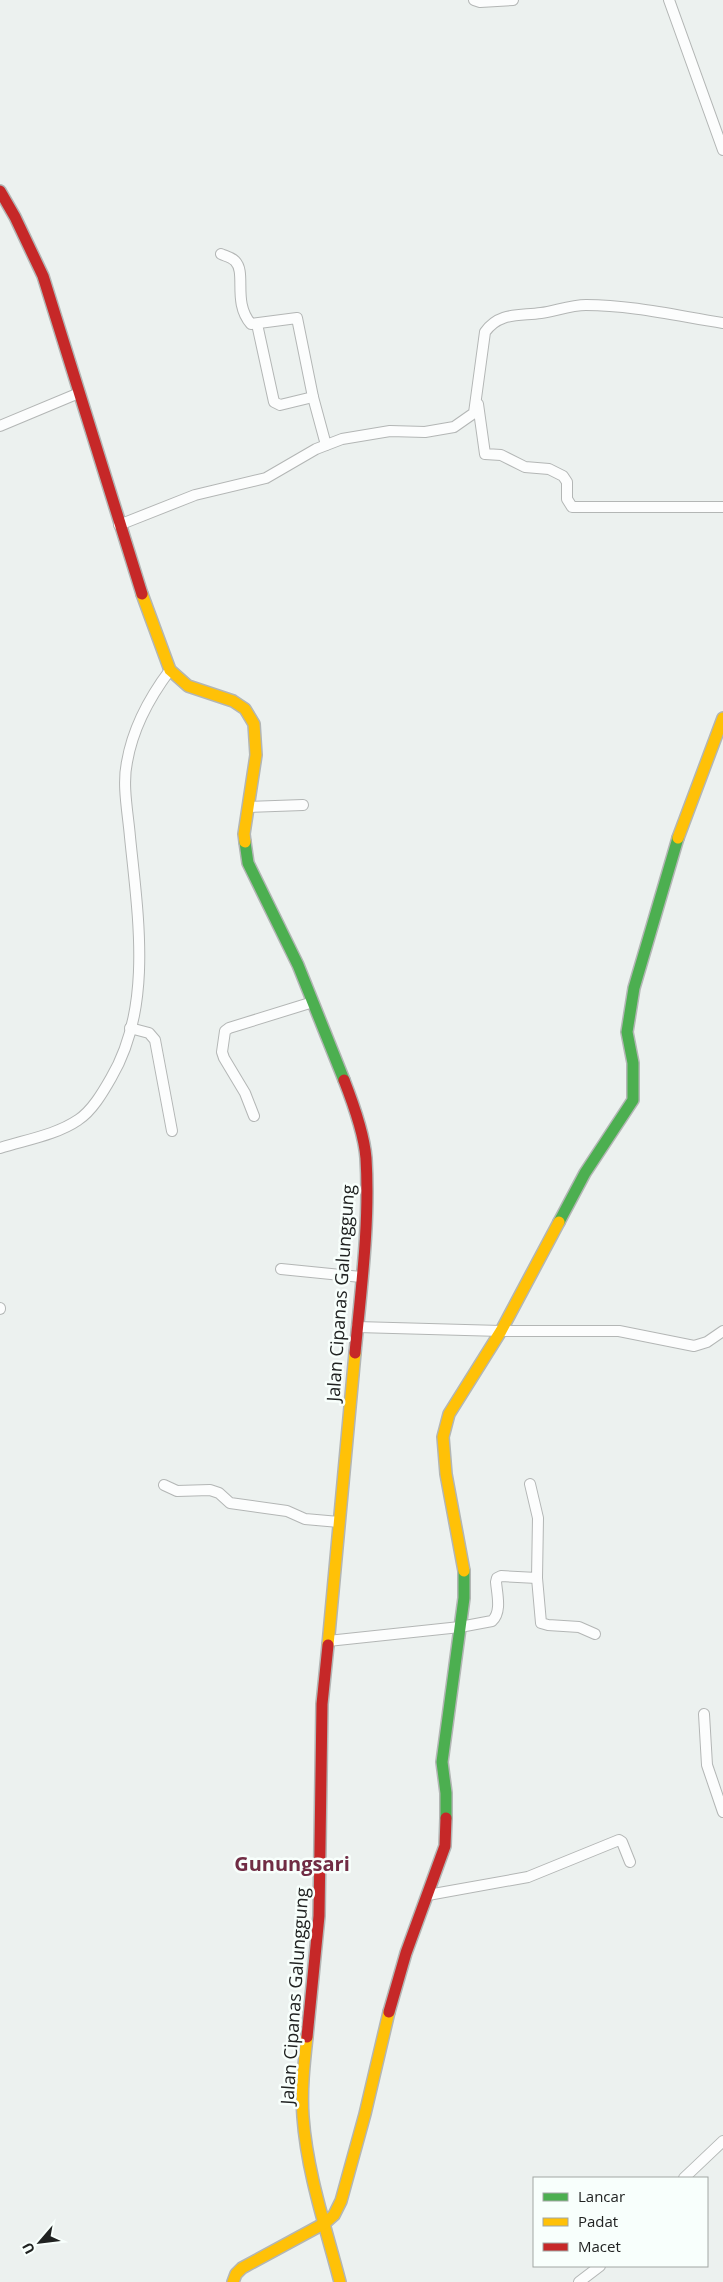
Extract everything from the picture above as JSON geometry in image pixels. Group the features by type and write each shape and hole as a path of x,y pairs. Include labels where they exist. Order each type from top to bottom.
{"street":[{"path":"474,0 480,2 513,0"},
{"path":"669,0 723,150"},
{"name":"Jalan Cipanas Galunggung","path":"0,191 15,217 43,276 119,525 156,639 170,670 188,686 233,701 245,709 254,724 256,755 244,834 248,863 353,1102 366,1156 366,1210 357,1327 322,1704 319,1916 302,2088 303,2118 309,2160 340,2282"},
{"path":"220,254 233,259 238,266 242,311 250,323 257,324 298,318 313,398 326,445"},
{"path":"119,525 195,495 266,478 326,445 342,439 390,431 425,432 454,427 474,413 485,332 489,326 503,316 540,313 584,305 628,308 723,323"},
{"path":"257,324 274,402 280,404 313,398"},
{"path":"0,426 79,393"},
{"path":"477,394 485,454 501,455 525,467 549,469 563,476 567,482 567,499 572,507 576,509 723,507"},
{"path":"0,1148 48,1134 79,1120 100,1096 122,1059 137,1000 138,923 126,787 126,763 141,715 153,692 170,670"},
{"path":"233,2282 236,2274 242,2268 324,2217 334,2215 341,2201 365,2114 384,2028 406,1953 444,1846 446,1793 442,1762 459,1646 464,1598 464,1572 446,1474 443,1437 449,1414 501,1331 585,1173 633,1100 633,1063 627,1032 634,988 682,829 723,718"},
{"path":"248,807 303,805"},
{"path":"254,1116 245,1092 224,1058 222,1052 225,1031 229,1028 308,1003"},
{"path":"130,1028 149,1034 155,1040 172,1131"},
{"path":"282,1269 361,1277"},
{"path":"357,1327 501,1331 619,1331 694,1346 707,1342 723,1331"},
{"path":"530,1484 538,1518 537,1578 541,1623 579,1627 594,1634"},
{"path":"164,1485 177,1491 210,1490 220,1493 230,1503 287,1511 306,1519 339,1522"},
{"path":"328,1642 488,1622 496,1618 498,1610 497,1578 501,1576 537,1578"},
{"path":"704,1714 707,1765 723,1812"},
{"path":"428,1895 528,1877 619,1840 622,1842 630,1862"},
{"path":"685,2177 723,2141"},
{"path":"579,2282 599,2267"}],"traffic: fast":[{"path":"559,1222 585,1173 633,1100 633,1063 627,1032 634,988 678,838"},
{"path":"245,842 248,863 298,965 344,1080"},
{"path":"446,1818 446,1793 442,1762 464,1598 464,1571"}],"traffic: slow":[{"path":"142,594 170,670 188,686 233,701 245,709 254,724 256,755 244,834 245,842"},
{"path":"678,838 723,718"},
{"path":"464,1571 446,1474 443,1437 449,1414 501,1331 559,1222"},
{"path":"328,1645 355,1353"},
{"path":"233,2282 236,2274 242,2268 325,2223 334,2215 341,2201 365,2114 389,2012"},
{"path":"307,2037 302,2097 305,2138 308,2159 340,2282"}],"traffic: jam":[{"path":"0,191 15,217 43,276 142,594"},
{"path":"344,1080 361,1128 365,1148 367,1182 366,1231 355,1353"},
{"path":"307,2037 319,1916 322,1704 328,1645"},
{"path":"389,2012 406,1953 445,1846 446,1818"}],"district":[{"name":"Gunungsari","path":"292,1863"}]}
